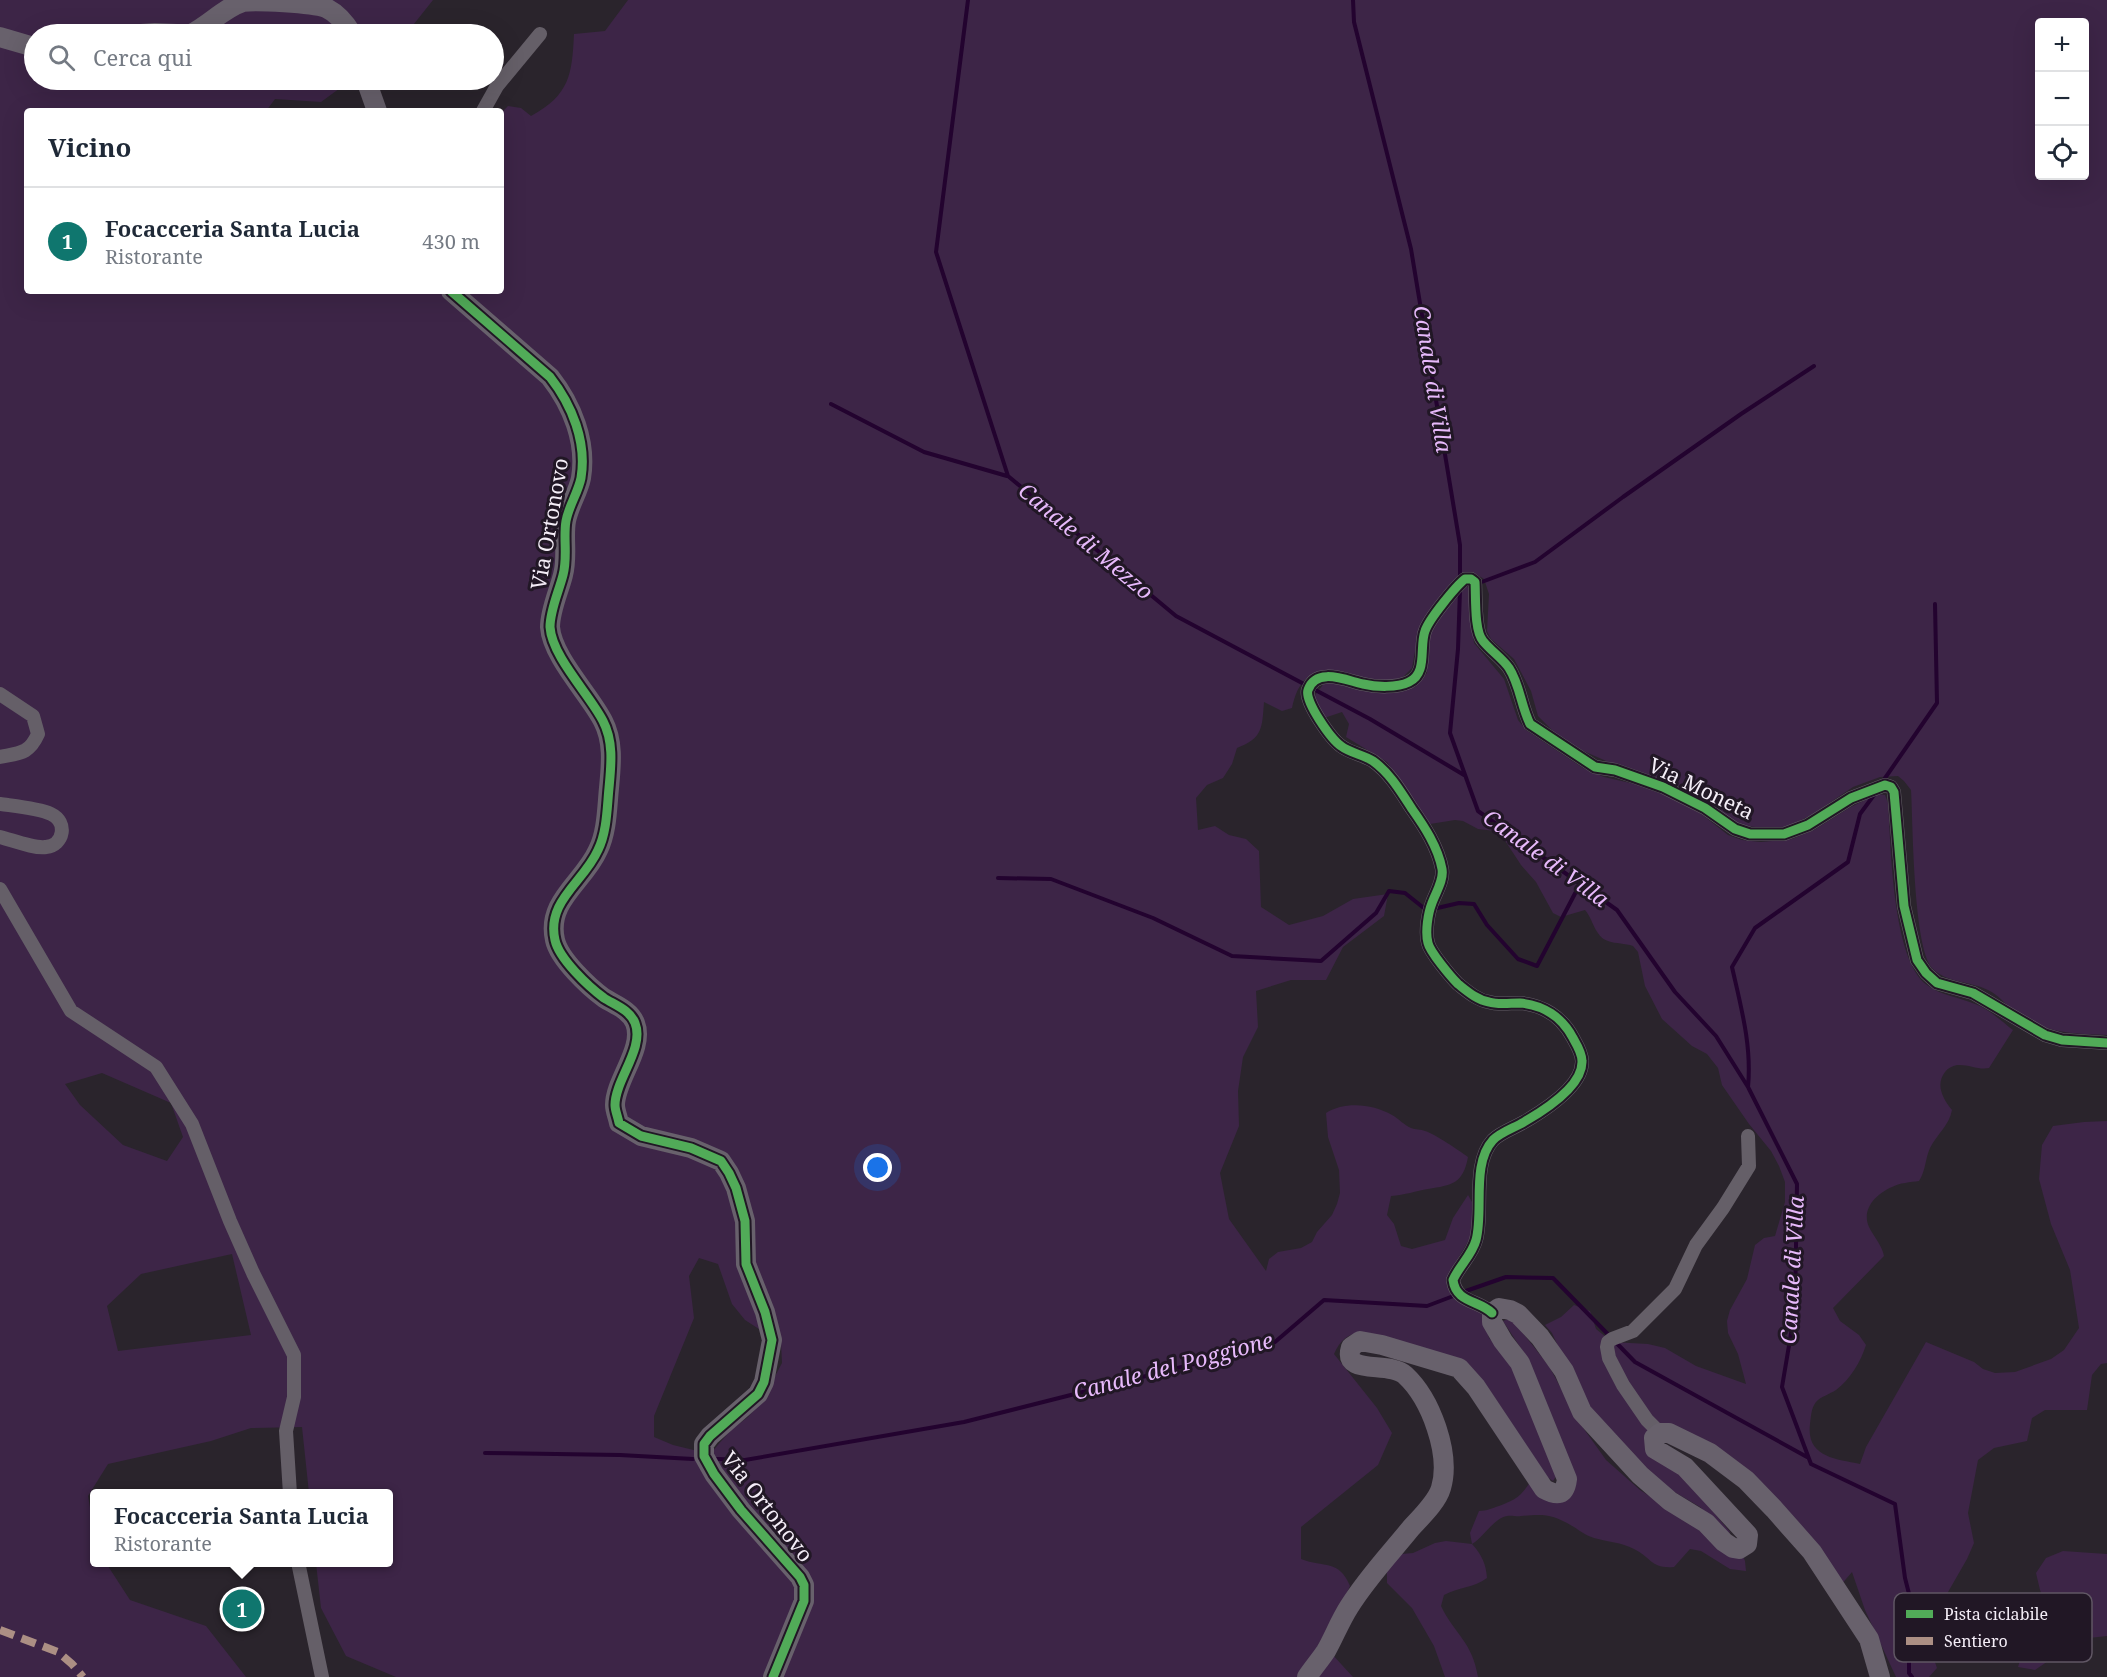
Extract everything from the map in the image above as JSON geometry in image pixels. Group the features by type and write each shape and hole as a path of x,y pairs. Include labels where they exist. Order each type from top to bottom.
{"street":[{"path":"210,24 234,6 245,1 258,0 296,2 326,8 345,24"},
{"path":"504,78 540,34"},
{"path":"0,37 24,44"},
{"path":"370,90 376,108"},
{"path":"485,108 495,90"},
{"name":"Via Ortonovo","path":"456,294 550,377 563,393 577,426 582,466 580,481 568,508 564,572 550,627 553,640 562,657 603,721 610,742 611,758 602,839 591,863 557,907 554,924 555,942 575,973 603,997 624,1010 635,1022 637,1033 634,1047 616,1098 615,1107 620,1123 641,1136 691,1148 721,1161 736,1188 745,1221 746,1264 765,1312 772,1340 764,1382 758,1394 710,1436 704,1444 704,1456 714,1474 741,1510 804,1585 804,1601 773,1677"},
{"name":"Via Moneta","path":"1492,1313 1456,1293 1453,1280 1476,1242 1478,1195 1484,1159 1489,1145 1496,1137 1559,1099 1581,1071 1583,1062 1581,1054 1566,1025 1545,1009 1523,1003 1489,1003 1476,997 1456,981 1428,946 1430,908 1442,871 1437,854 1423,825 1394,781 1374,762 1340,746 1307,698 1308,689 1314,682 1332,676 1365,685 1392,686 1407,684 1416,678 1421,666 1424,634 1429,623 1463,580 1471,579 1475,582 1480,639 1509,668 1521,694 1525,715 1530,724 1595,767 1615,770 1663,787 1705,808 1735,829 1750,834 1784,834 1808,825 1851,798 1885,785 1891,787 1894,792 1905,906 1917,960 1926,973 1937,983 1973,993 2045,1035 2062,1040 2107,1043"},
{"path":"0,694 33,716 38,734 30,749 22,753 0,756"},
{"path":"0,804 51,814 59,820 63,828 58,841 52,846 43,848 0,837"},
{"path":"0,889 71,1011 156,1067 192,1125 239,1242 294,1355 294,1396 286,1431 290,1489"},
{"path":"1660,1433 1647,1420 1623,1385 1609,1358 1608,1342 1633,1331 1675,1289 1696,1245 1723,1208 1749,1166 1748,1136"},
{"path":"1307,1677 1326,1651 1348,1608 1367,1581 1424,1514 1440,1490 1443,1471 1440,1442 1424,1398 1405,1374 1389,1367 1359,1366 1352,1361 1349,1355 1351,1347 1360,1341 1382,1345 1459,1368 1476,1387 1544,1489 1557,1493 1566,1488 1567,1479 1539,1415 1520,1363 1492,1322 1492,1313 1499,1308 1518,1314 1540,1337 1564,1371 1582,1412 1640,1475 1670,1501 1706,1523 1732,1548 1744,1547 1747,1544 1748,1534 1702,1482 1685,1467 1654,1449 1654,1438 1660,1433 1669,1433 1710,1453 1746,1480 1812,1552 1869,1638 1880,1677"},
{"path":"299,1567 322,1677"}],"shaded area":[{"path":"0,0 433,0 414,24 24,24 24,90 337,90 321,102 275,99 268,108 24,108 24,294 504,294 504,110 508,106 521,108 531,116 554,100 570,72 574,34 605,31 628,0 2107,0 2107,1035 2074,1033 2038,1026 2019,1016 1992,992 1945,977 1933,969 1926,957 1921,938 1911,790 1898,776 1880,777 1853,787 1813,814 1790,826 1771,829 1739,825 1671,782 1620,767 1565,743 1538,716 1531,691 1514,659 1491,639 1487,631 1489,594 1484,579 1476,574 1468,573 1418,635 1412,668 1401,679 1376,680 1322,673 1312,675 1304,681 1297,692 1292,708 1282,711 1264,702 1260,731 1252,740 1237,748 1232,764 1223,778 1207,785 1196,798 1198,830 1215,826 1229,835 1246,839 1259,851 1261,907 1289,925 1323,916 1353,899 1388,894 1384,916 1343,947 1326,980 1291,980 1256,991 1258,1027 1243,1057 1238,1091 1239,1126 1220,1173 1229,1219 1266,1271 1269,1259 1278,1252 1301,1248 1312,1242 1317,1232 1332,1215 1340,1193 1339,1170 1328,1137 1326,1113 1334,1109 1350,1105 1376,1108 1411,1128 1423,1130 1435,1136 1468,1157 1463,1173 1455,1182 1391,1196 1387,1215 1394,1224 1401,1246 1412,1249 1445,1240 1453,1218 1468,1195 1472,1202 1473,1230 1451,1270 1449,1281 1483,1311 1489,1338 1515,1365 1557,1475 1553,1481 1547,1477 1490,1391 1368,1334 1356,1334 1343,1340 1334,1354 1377,1408 1392,1433 1378,1465 1301,1527 1301,1559 1336,1568 1346,1577 1350,1586 1344,1599 1331,1653 1353,1677 396,1677 346,1656 321,1608 316,1567 393,1567 393,1489 309,1489 302,1427 251,1428 211,1441 108,1464 92,1489 90,1489 88,1496 90,1567 109,1567 130,1600 206,1626 246,1677 0,1677","holes":["102,1073 171,1103 183,1137 167,1161 123,1145 80,1105 65,1084","232,1254 251,1335 118,1351 107,1306 141,1274","699,1258 718,1264 732,1304 745,1320 781,1343 782,1363 762,1401 748,1417 731,1430 710,1454 673,1445 654,1437 654,1416 694,1318 689,1276"]},
{"path":"1465,586 1470,588 1474,643 1504,679 1518,720 1526,730 1583,768 1604,777 1639,785 1672,798 1700,813 1728,835 1742,840 1761,842 1792,839 1814,830 1877,794 1885,795 1888,803 1892,872 1900,928 1915,972 1933,989 1980,1006 2013,1030 1989,1068 1957,1065 1945,1072 1940,1087 1943,1097 1952,1110 1948,1121 1930,1148 1919,1181 1886,1190 1871,1203 1867,1220 1884,1256 1833,1308 1840,1321 1859,1335 1866,1345 1858,1364 1846,1381 1836,1390 1818,1400 1813,1407 1810,1435 1817,1450 1832,1458 1860,1464 1866,1447 1926,1342 1995,1373 2015,1372 2051,1359 2064,1350 2079,1328 2070,1270 2051,1224 2039,1179 2042,1145 2053,1126 2107,1121 2107,1363 2101,1364 2092,1375 2087,1410 2045,1410 2032,1418 2027,1441 1994,1448 1978,1460 1968,1513 1974,1543 1947,1593 1894,1593 1894,1662 1935,1662 1937,1668 1929,1677 1896,1677 1865,1610 1852,1572 1840,1586 1738,1462 1648,1434 1731,1533 1700,1507 1666,1487 1611,1437 1583,1401 1552,1333 1545,1325 1561,1317 1574,1305 1590,1311 1596,1329 1612,1342 1648,1344 1665,1348 1696,1366 1746,1384 1738,1354 1728,1333 1727,1321 1730,1310 1747,1279 1755,1245 1764,1238 1775,1236 1785,1202 1785,1182 1771,1151 1722,1085 1718,1068 1707,1054 1692,1046 1662,1019 1645,986 1638,952 1633,946 1611,942 1600,936 1585,910 1561,917 1553,913 1536,882 1521,865 1502,836 1495,831 1478,829 1463,821 1455,820 1430,824 1387,762 1346,737 1349,724 1342,712 1324,718 1313,698 1325,682 1398,690 1415,687 1427,673 1428,636 1431,628"},
{"path":"1511,1318 1549,1366 1579,1422 1606,1460 1640,1490 1743,1556 1746,1571 1730,1569 1701,1551 1690,1549 1674,1567 1660,1566 1629,1547 1591,1537 1554,1517 1543,1515 1502,1517 1472,1544 1470,1533 1479,1511 1505,1504 1514,1499 1531,1481 1562,1498 1524,1353 1503,1321"},
{"path":"1446,1541 1472,1544 1483,1560 1487,1578 1477,1584 1444,1595 1441,1606 1472,1655 1478,1677 1445,1677 1434,1646 1412,1608 1387,1583 1387,1571 1392,1560 1402,1554 1413,1553 1435,1543"},
{"path":"2063,1551 2107,1554 2107,1636 2092,1638 2092,1593 2041,1593 2036,1573 2046,1558"},
{"path":"2019,1662 2047,1662 2035,1670 2018,1667"}],"waterway":[{"name":"Canale di Mezzo","path":"968,0 936,252 1008,476 1176,616 1370,719 1464,775"},
{"name":"Canale di Villa","path":"1353,0 1354,22 1411,249 1460,545 1460,579"},
{"path":"1479,583 1535,562 1741,414 1814,366"},
{"name":"Canale di Villa","path":"831,404 924,452 1007,476"},
{"name":"Canale di Villa","path":"1460,590 1458,649 1450,733 1478,811 1617,910 1675,992 1716,1036 1748,1087 1797,1184 1795,1310 1782,1387 1811,1464 1895,1504 1909,1593"},
{"path":"1883,781 1937,703 1935,604"},
{"path":"1748,1087 1747,1042 1732,967 1755,928 1848,862 1860,814 1874,795"},
{"path":"998,878 1051,879 1153,918 1232,956 1321,961 1376,913 1389,891 1405,893 1425,909"},
{"path":"1433,909 1459,903 1474,904 1487,925 1518,959 1537,966 1580,884"},
{"name":"Canale del Poggione","path":"1463,1292 1506,1277 1553,1278 1635,1362 1807,1457"},
{"name":"Canale del Poggione","path":"717,1459 745,1460 964,1422 1233,1354 1275,1342 1324,1300 1427,1306 1456,1295"},
{"name":"Canale del Poggione","path":"485,1453 620,1455 693,1459"},
{"name":"Canale di Villa","path":"1909,1662 1909,1673 1912,1677"}],"marked path":[{"path":"0,1630 58,1652 83,1677"}],"cycle path":[{"path":"454,294 550,377 571,412 580,438 581,478 566,521 564,568 550,627 557,651 603,721 609,737 611,763 606,820 601,843 592,861 561,903 554,926 555,940 562,956 575,972 604,998 626,1011 635,1023 636,1043 616,1095 615,1107 619,1123 641,1136 691,1148 721,1161 736,1188 745,1221 746,1264 765,1312 772,1340 764,1382 758,1394 710,1436 704,1444 704,1456 714,1474 741,1510 800,1577 804,1585 804,1601 773,1677"},
{"path":"1492,1313 1463,1297 1455,1287 1453,1280 1472,1251 1476,1240 1480,1175 1486,1150 1496,1137 1524,1122 1560,1097 1576,1080 1581,1070 1581,1055 1569,1031 1551,1013 1528,1004 1496,1003 1480,999 1458,984 1441,964 1428,943 1427,934 1429,912 1441,882 1442,873 1434,845 1390,777 1373,761 1337,742 1319,720 1308,695 1312,683 1325,677 1386,686 1404,684 1415,678 1421,666 1423,637 1427,626 1443,603 1465,579 1475,582 1480,636 1509,668 1516,681 1530,724 1595,767 1615,770 1663,787 1705,808 1735,829 1750,834 1784,834 1808,825 1851,798 1885,785 1891,787 1894,792 1904,906 1917,960 1926,973 1937,983 1973,993 2045,1035 2062,1040 2107,1043"}],"place":[{"name":"Focacceria Santa Lucia","path":"242,1609"}]}
